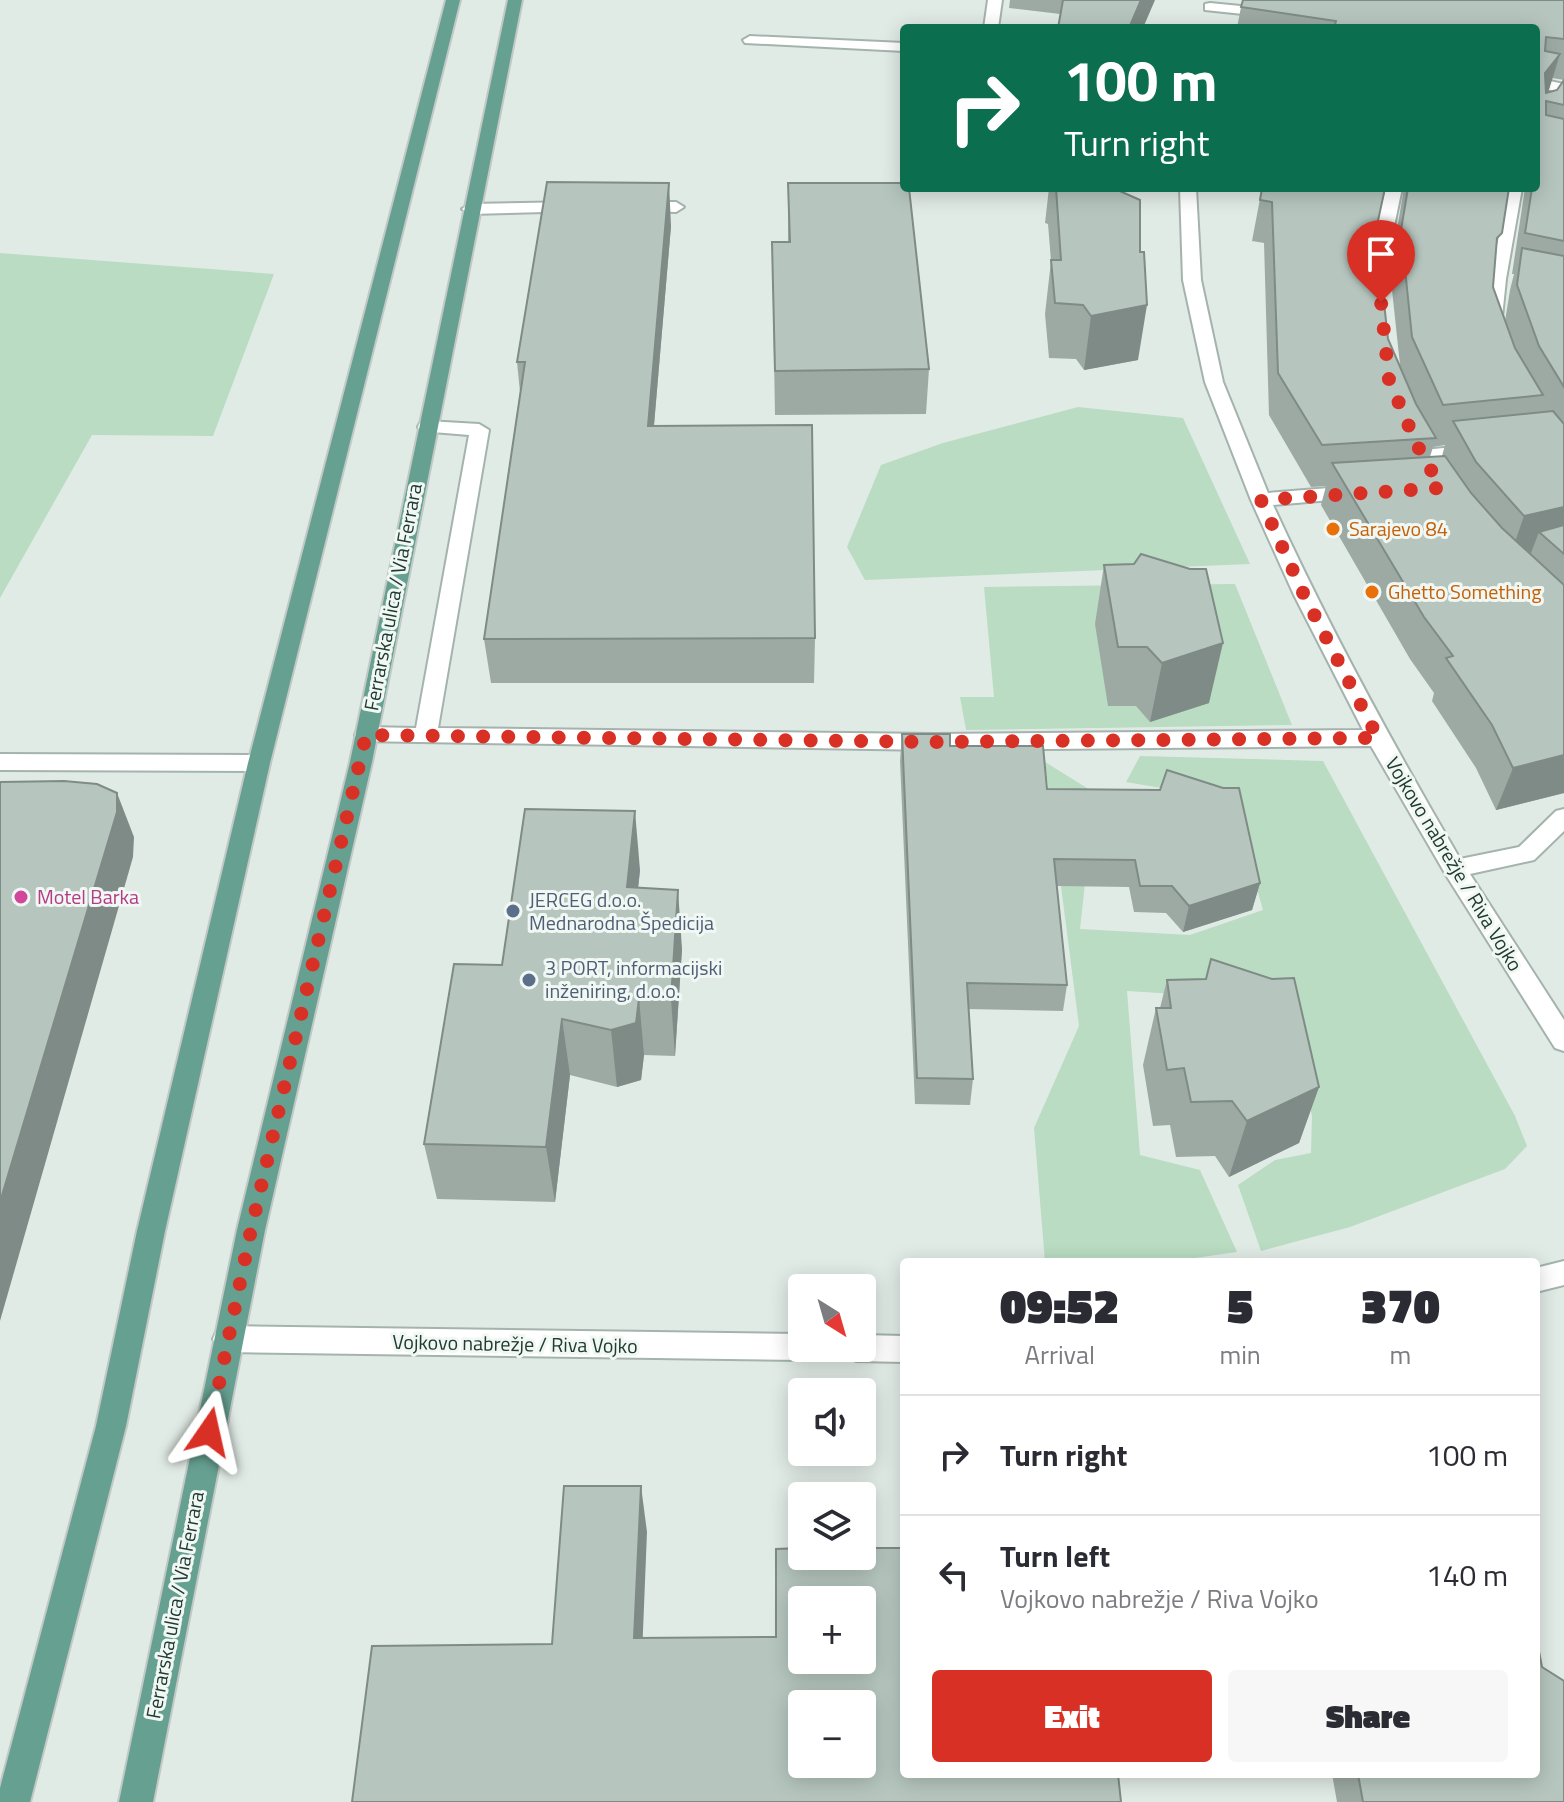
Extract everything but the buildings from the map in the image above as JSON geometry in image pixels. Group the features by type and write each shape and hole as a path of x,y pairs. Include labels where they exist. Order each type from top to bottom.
{"main road":[{"path":"13,1802 111,1426 154,1215 259,763 453,0"},
{"name":"Ferrarska ulica / Via Ferrara","path":"136,1802 227,1339 366,735 470,209 515,0"}],"street":[{"path":"992,24 995,0"},
{"path":"1207,24 1210,3 1289,16"},
{"path":"750,40 900,47"},
{"path":"1540,84 1561,92"},
{"name":"Vojkovo nabrežje / Riva Vojko","path":"1188,192 1192,280 1214,382 1261,500 1304,595 1378,738 1454,869 1564,1041"},
{"path":"1381,302 1379,255 1393,192"},
{"path":"1499,347 1492,327 1504,280 1514,192"},
{"path":"470,209 676,207"},
{"path":"426,735 479,430 427,427"},
{"path":"1435,477 1420,450 1486,449"},
{"path":"1261,500 1378,491"},
{"path":"366,735 933,742 1378,738"},
{"path":"0,762 259,763"},
{"path":"1454,869 1526,854 1564,817"},
{"path":"1540,1279 1564,1273"},
{"name":"Vojkovo nabrežje / Riva Vojko","path":"227,1339 788,1347"},
{"path":"876,1348 900,1349"}],"green space":[{"path":"0,253 274,274 213,436 92,435 0,598"},
{"path":"1078,407 1183,418 1250,564 865,580 847,547 881,465 943,443"},
{"path":"1235,584 1292,725 966,730 960,697 994,697 984,587"},
{"path":"1140,756 1323,761 1515,1116 1527,1146 1505,1169 1350,1227 1261,1251 1238,1185 1275,1160 1311,1153 1312,1116 1286,1001 1127,991 1140,1155 1200,1170 1237,1252 1195,1258 1045,1258 1034,1128 1079,1026 1045,762 1095,793 1080,929 1190,935 1263,910 1232,800 1126,782"}],"place":[{"name":"Sarajevo 84","path":"1333,529"},
{"name":"Ghetto Something","path":"1372,592"},
{"name":"Motel Barka","path":"21,897"},
{"name":"JERCEG d.o.o. Mednarodna Špedicija","path":"513,911"},
{"name":"3 PORT, informacijski inženiring, d.o.o.","path":"529,980"}],"route":[{"path":"209,1432 251,1230 366,735 933,742 1378,738 1304,595 1261,500 1441,488 1417,445 1389,380 1381,302"}]}
